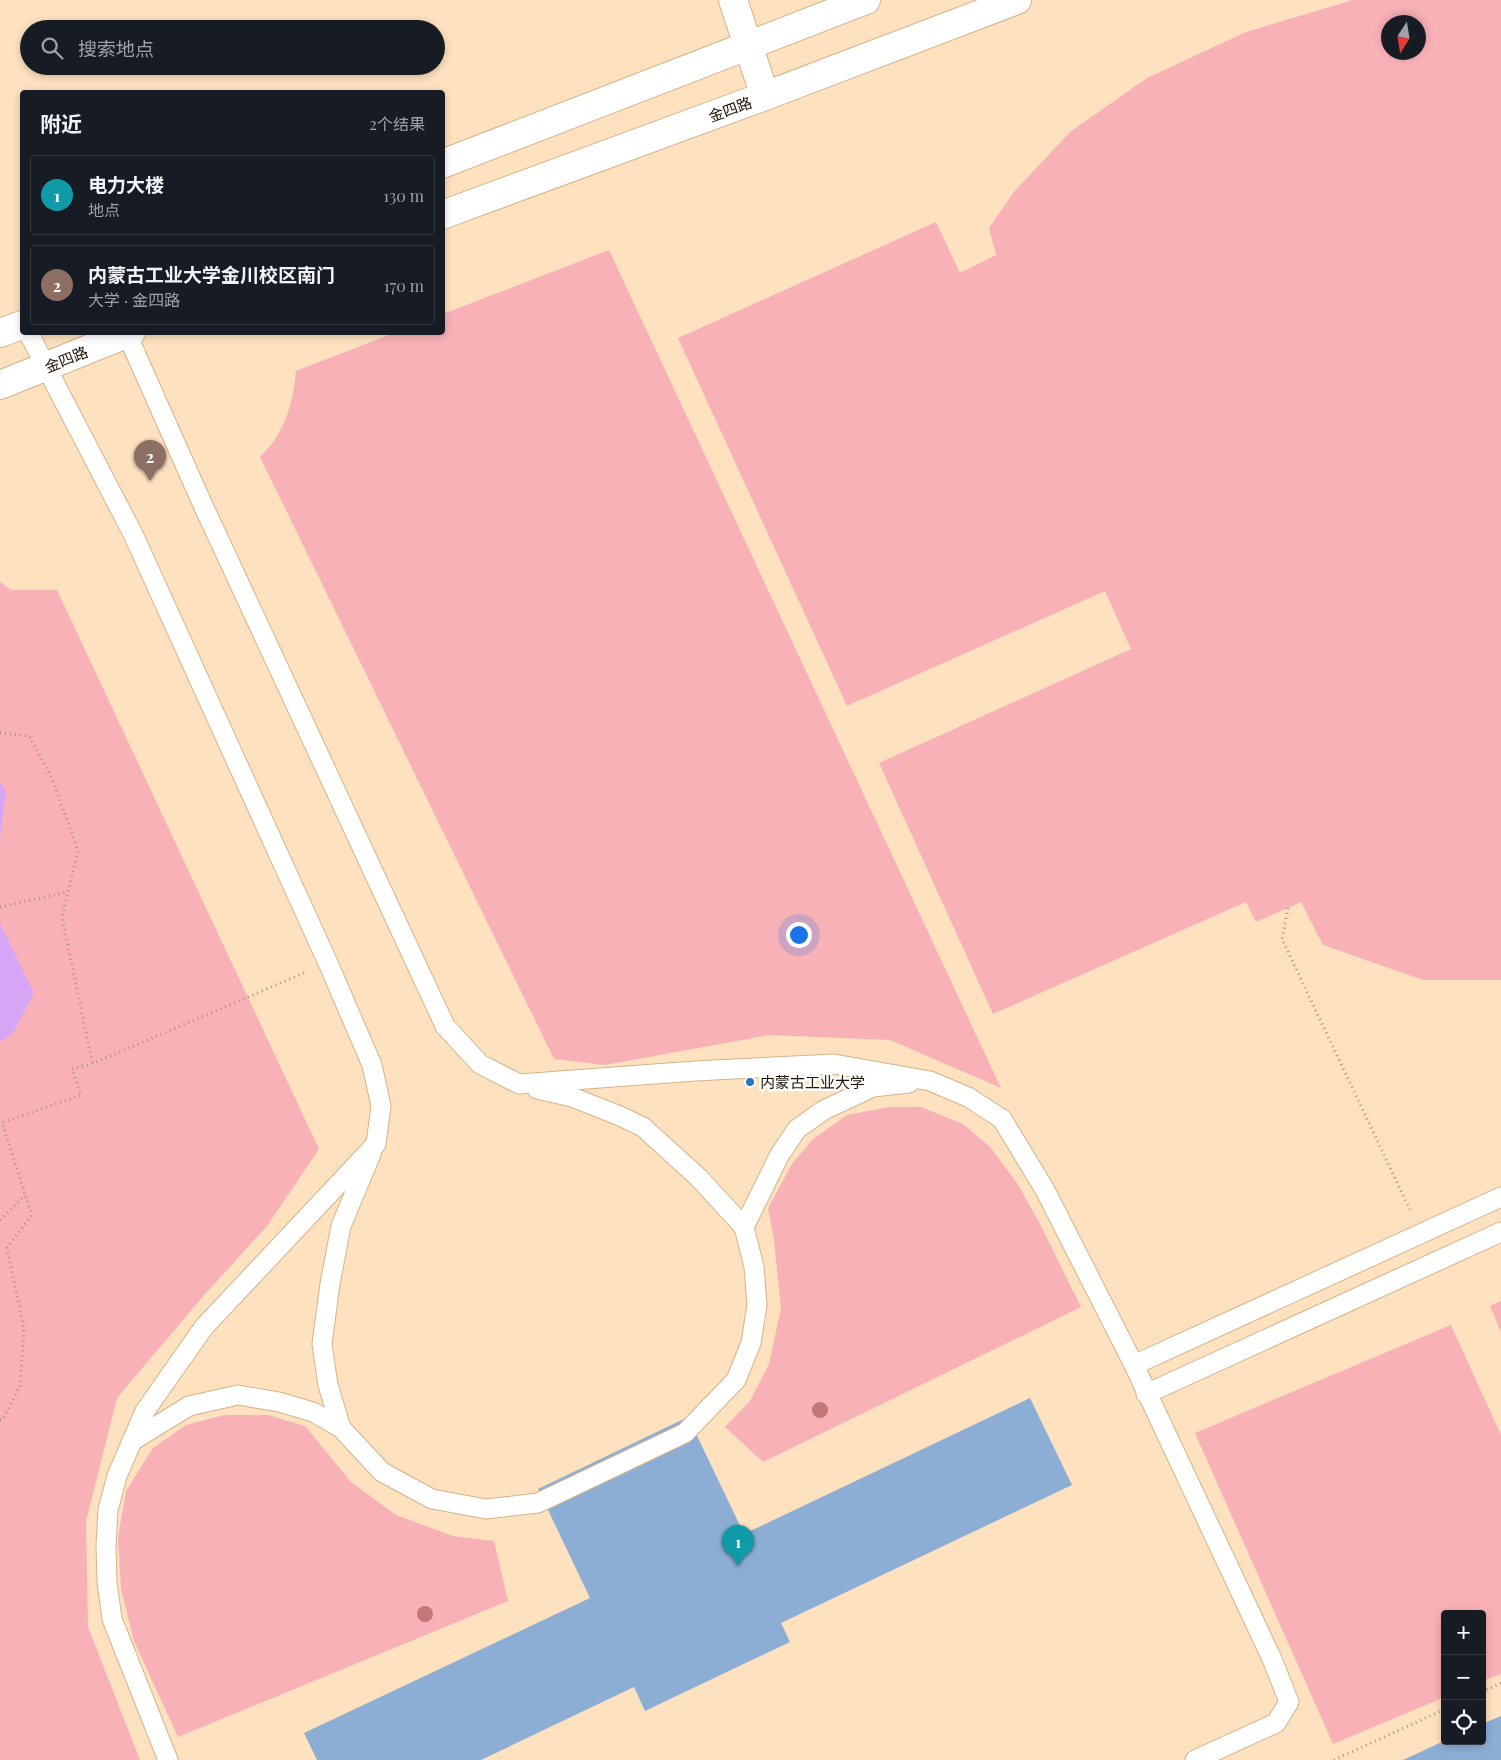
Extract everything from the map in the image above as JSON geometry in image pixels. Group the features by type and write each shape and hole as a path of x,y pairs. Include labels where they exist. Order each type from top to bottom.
{"street":[{"path":"733,0 765,96"},
{"path":"445,163 866,0"},
{"name":"金四路","path":"445,206 765,96 1017,0"},
{"path":"0,333 20,326"},
{"name":"金四路","path":"0,385 123,335"}],"lane":[{"path":"30,335 133,534 328,963 372,1065 381,1106 376,1144 341,1226 330,1284 322,1344 328,1385 341,1428"},
{"path":"129,335 206,512 445,1026 480,1064 519,1084 572,1097 643,1127 699,1178 744,1227 754,1267 757,1305 752,1343 736,1380 686,1433 538,1503 486,1509 432,1499 382,1472 341,1428 313,1412 279,1402 238,1395 189,1406 132,1441"},
{"path":"519,1084 695,1071 834,1064 930,1081 968,1097 1002,1119 1045,1190 1134,1365 1272,1659 1290,1702 1276,1723 1195,1760"},
{"path":"744,1227 780,1156 797,1130 824,1110 873,1087 930,1081"},
{"path":"168,1760 112,1619 107,1582 106,1545 108,1510 117,1476 145,1411 204,1327 376,1144"},
{"path":"1134,1365 1501,1197"},
{"path":"1146,1394 1501,1232"}],"path":[{"path":"0,733 30,736 52,778 78,850 62,917 94,1064"},
{"path":"2,907 68,892"},
{"path":"1288,908 1282,939 1421,1234"},
{"path":"0,1420 3,1419 20,1386 24,1329 7,1248 32,1215 2,1123 82,1095 72,1069 94,1064 328,963"},
{"path":"0,1220 25,1195"},
{"path":"1486,1690 1501,1684"},
{"path":"1334,1760 1441,1712"}],"shaded area":[{"path":"1353,0 1501,0 1501,980 1423,980 1323,945 1301,902 1256,922 1246,902 993,1014 879,763 1131,649 1105,591 847,706 678,338 936,222 960,273 996,255 989,228 1014,192 1070,132 1147,78 1246,32"},
{"path":"609,250 1001,1088 890,1040 769,1035 605,1065 554,1059 260,457 269,448 282,428 293,395 296,371 389,335 445,335 445,313"},
{"path":"0,582 11,590 57,590 319,1149 267,1226 205,1294 117,1398 86,1521 88,1627 140,1760 0,1760"},
{"path":"0,783 6,791 0,838"},
{"path":"0,923 34,993 13,1033 0,1042"},
{"path":"889,1107 921,1107 963,1124 990,1147 1017,1183 1039,1222 1081,1307 763,1462 725,1427 750,1401 769,1364 781,1308 774,1240 768,1208 792,1164 813,1139 847,1115"},
{"path":"1501,1301 1501,1332 1490,1306"},
{"path":"1451,1325 1501,1435 1501,1674 1486,1680 1486,1610 1441,1610 1441,1699 1333,1744 1195,1433"},
{"path":"224,1415 268,1415 305,1426 351,1482 396,1515 453,1536 494,1541 508,1601 178,1737 134,1641 121,1589 118,1537 126,1491 153,1448 186,1425"}],"building":[{"path":"1030,1398 1072,1485 781,1623 790,1642 645,1711 634,1687 481,1760 317,1760 304,1733 590,1598 538,1489 688,1417 744,1534"},
{"path":"1501,1716 1501,1760 1403,1760 1441,1742 1441,1745 1486,1745 1486,1722"}],"place":[{"name":"内蒙古工业大学金川校区南门","path":"150,481"},
{"name":"内蒙古工业大学","path":"750,1082"},
{"name":"电力大楼","path":"738,1566"}]}
